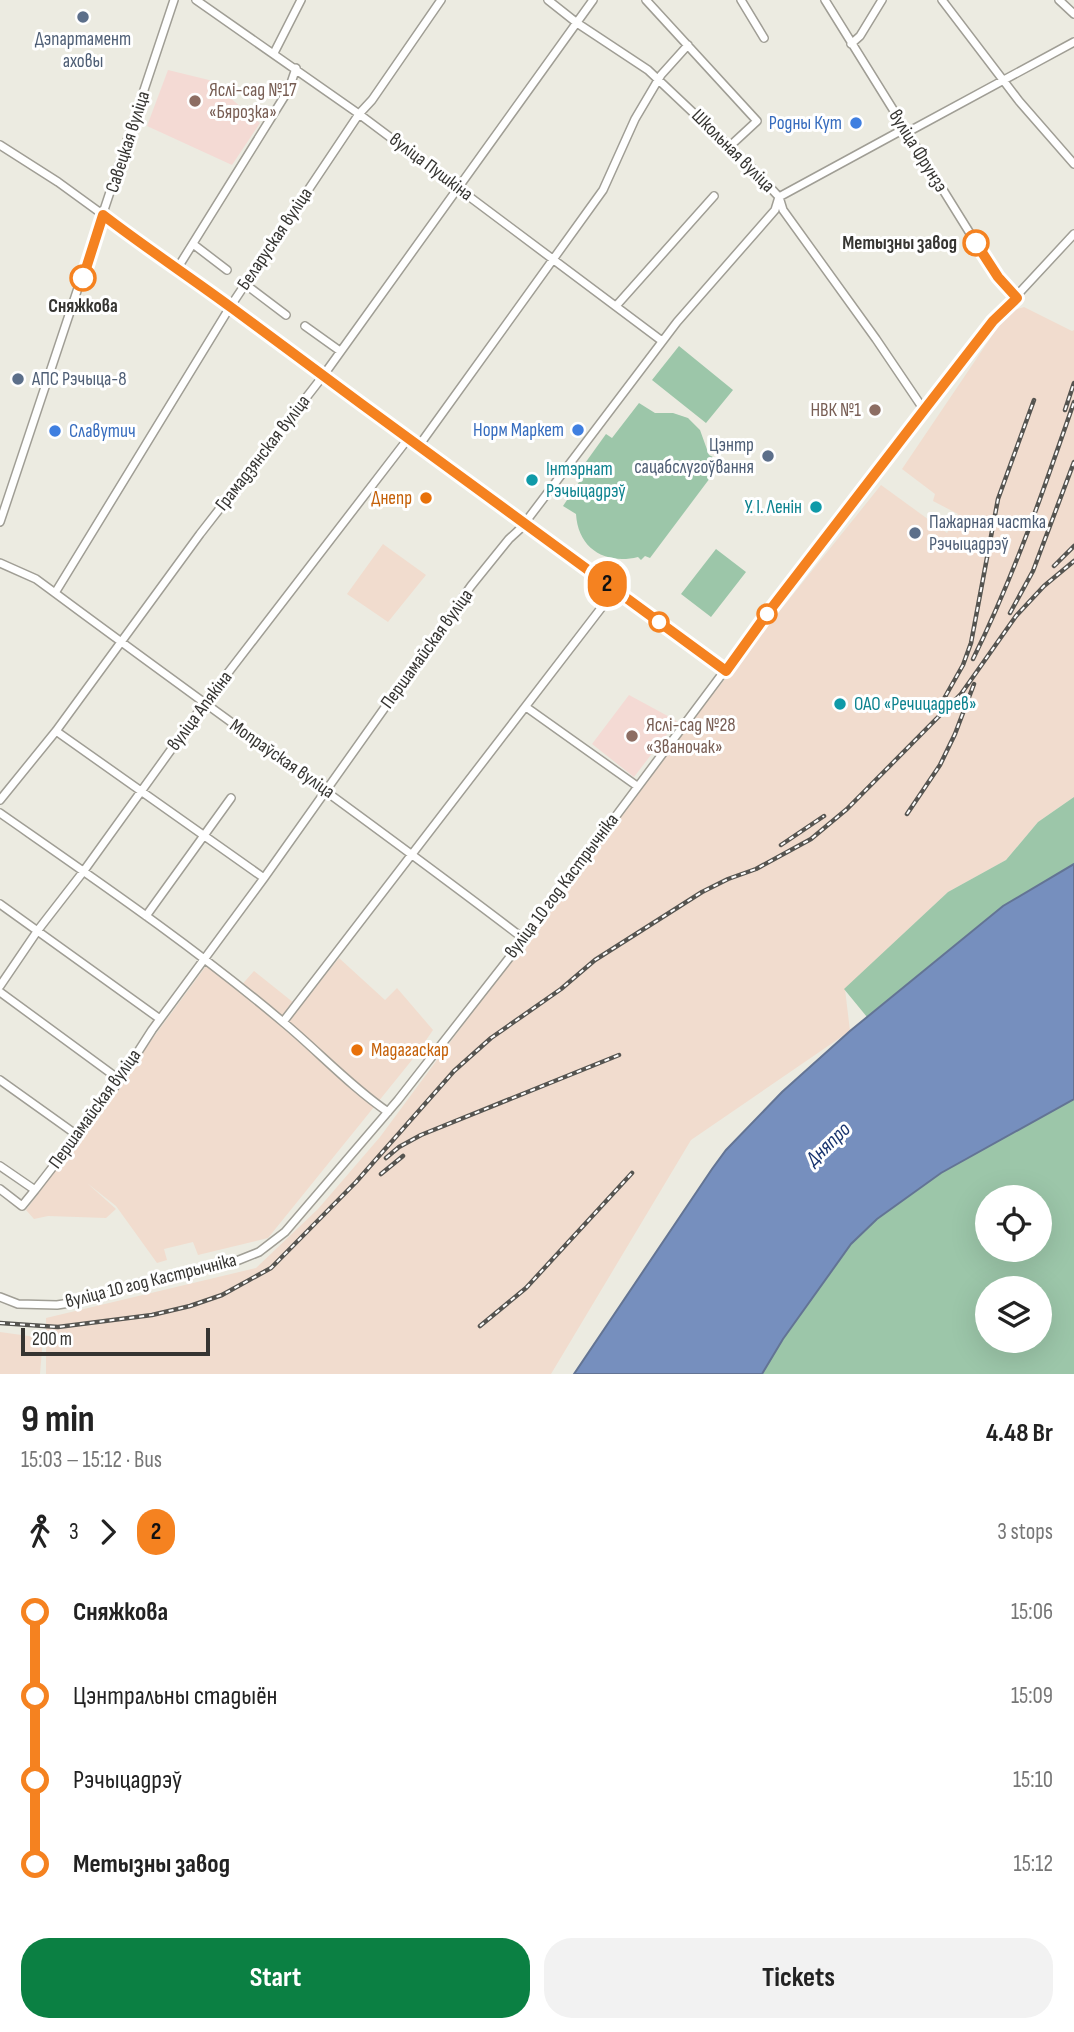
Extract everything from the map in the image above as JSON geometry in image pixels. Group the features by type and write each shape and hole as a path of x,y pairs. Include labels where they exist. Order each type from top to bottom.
{"street":[{"name":"Савецкая вуліца","path":"0,522 174,0"},
{"name":"вуліца Пушкіна","path":"196,0 359,114 662,341"},
{"path":"274,53 301,0"},
{"name":"Беларуская вуліца","path":"55,593 230,306 359,114 372,100 441,0"},
{"name":"Школьная вуліца","path":"548,0 658,80 730,146 779,197 783,210 924,410"},
{"name":"Грамадзянская вуліца","path":"0,800 57,732 200,534 323,376 593,0"},
{"path":"646,0 757,121 730,146"},
{"path":"741,0 764,38"},
{"name":"вуліца Фрунзэ","path":"825,0 991,266 1017,298"},
{"path":"851,44 860,36 882,0"},
{"path":"942,0 1004,81 1074,164"},
{"path":"1059,0 1074,14"},
{"path":"779,197 1074,42"},
{"path":"418,447 603,190 635,119 658,80 688,45"},
{"path":"177,269 289,89 296,68"},
{"path":"0,145 58,182 230,306 407,440 726,671"},
{"path":"616,306 714,196"},
{"name":"Першамайская вуліца","path":"35,1191 120,1080 160,1019 264,878 471,586 525,523 662,341 775,211 779,197"},
{"name":"вуліца 10 год Кастрычніка","path":"0,1297 18,1304 57,1305 76,1302 104,1296 135,1284 234,1262 277,1239 388,1112 524,939 767,614 993,321 1074,234"},
{"path":"192,244 227,270"},
{"path":"245,284 286,315"},
{"path":"305,326 340,351"},
{"name":"вуліца Апякіна","path":"0,989 37,930 83,872 204,704 407,440"},
{"name":"Мопраўская вуліца","path":"0,563 36,579 412,853 524,939"},
{"path":"283,1022 615,590"},
{"path":"526,707 637,786"},
{"path":"57,732 202,837 264,878"},
{"path":"146,916 231,798"},
{"path":"0,813 204,960 283,1022 366,1097 388,1112"},
{"path":"0,904 160,1019"},
{"path":"0,989 120,1080"},
{"path":"0,1080 77,1135"},
{"path":"0,1166 35,1191 22,1206 0,1189"}],"shaded area":[{"name":"Яслі-сад №17 «Бярозка»","path":"168,70 209,80 260,123 232,165 147,126"},
{"path":"1024,307 1074,330 1074,797 1038,822 1006,860 948,892 845,989 850,1031 691,1140 551,1374 46,1374 46,1318 256,1268 318,1209 380,1137 647,776 881,485 947,533 958,514 933,501 935,494 902,469 1008,312"},
{"path":"383,544 426,575 388,622 347,594"},
{"name":"Яслі-сад №28 «Званочак»","path":"629,695 677,721 634,777 592,744"},
{"path":"339,958 385,1000 397,988 433,1030 416,1055 268,1238 198,1255 193,1242 164,1249 167,1260 157,1263 116,1206 87,1183 116,1209 106,1218 48,1216 34,1219 26,1210 206,966 238,989 254,971 299,1007"},
{"path":"0,1332 43,1338 40,1374 0,1374"}],"green space":[{"path":"679,346 733,390 706,423 652,380"},
{"path":"639,403 655,413 673,413 688,418 700,430 709,455 715,458 709,469 713,474 650,558 645,556 641,560 638,557 615,559 596,552 588,545 582,537 576,514 563,506 587,470 583,466 606,434 612,438"},
{"path":"716,549 746,572 711,617 681,594"},
{"path":"1074,797 1074,864 1003,906 867,1017 844,989 948,892 1006,860 1038,822"},
{"path":"1074,1099 1074,1374 762,1374 783,1339 851,1244 877,1219 941,1173"}],"water":[{"name":"Дняпро","path":"1074,864 1074,1099 941,1173 877,1219 851,1244 783,1339 762,1374 574,1374 726,1150 782,1092 850,1031 1003,906"}],"railway":[{"path":"1065,410 1074,383"},
{"path":"941,704 963,665 971,643 998,499 1034,400"},
{"path":"973,659 1015,564 1074,402"},
{"path":"1010,613 1033,571 1074,462"},
{"path":"1054,566 1074,546"},
{"path":"0,1323 58,1327 152,1315 222,1295 271,1268 356,1182 454,1071 491,1038 561,989 595,960 702,892 756,869 811,839 847,809 961,694 1016,616 1044,586 1074,561"},
{"path":"907,814 940,765 974,684"},
{"path":"781,845 824,816"},
{"path":"386,1158 421,1135 619,1055"},
{"path":"381,1174 403,1156"},
{"path":"480,1326 526,1288 632,1173"}],"bus line":[{"name":"2","path":"83,278 103,215 726,671 993,321 1017,298 998,277 976,243"}],"place":[{"name":"Дэпартамент аховы","path":"83,17"},
{"name":"Яслі-сад №17 «Бярозка»","path":"195,101"},
{"name":"Родны Кут","path":"856,123"},
{"name":"Метызны завод","path":"976,243"},
{"name":"Сняжкова","path":"83,278"},
{"name":"АПС Рэчыца-8","path":"18,379"},
{"name":"НВК №1","path":"875,410"},
{"name":"Норм Маркет","path":"578,430"},
{"name":"Славутич","path":"55,431"},
{"name":"Цэнтр сацабслугоўвання","path":"768,456"},
{"name":"Інтэрнат Рэчыцадрэў","path":"532,480"},
{"name":"Днепр","path":"426,498"},
{"name":"У. І. Ленін","path":"816,507"},
{"name":"Пажарная частка Рэчыцадрэў","path":"915,533"},
{"name":"ОАО «Речицадрев»","path":"840,704"},
{"name":"Яслі-сад №28 «Званочак»","path":"632,736"},
{"name":"Мадагаскар","path":"357,1050"}]}
